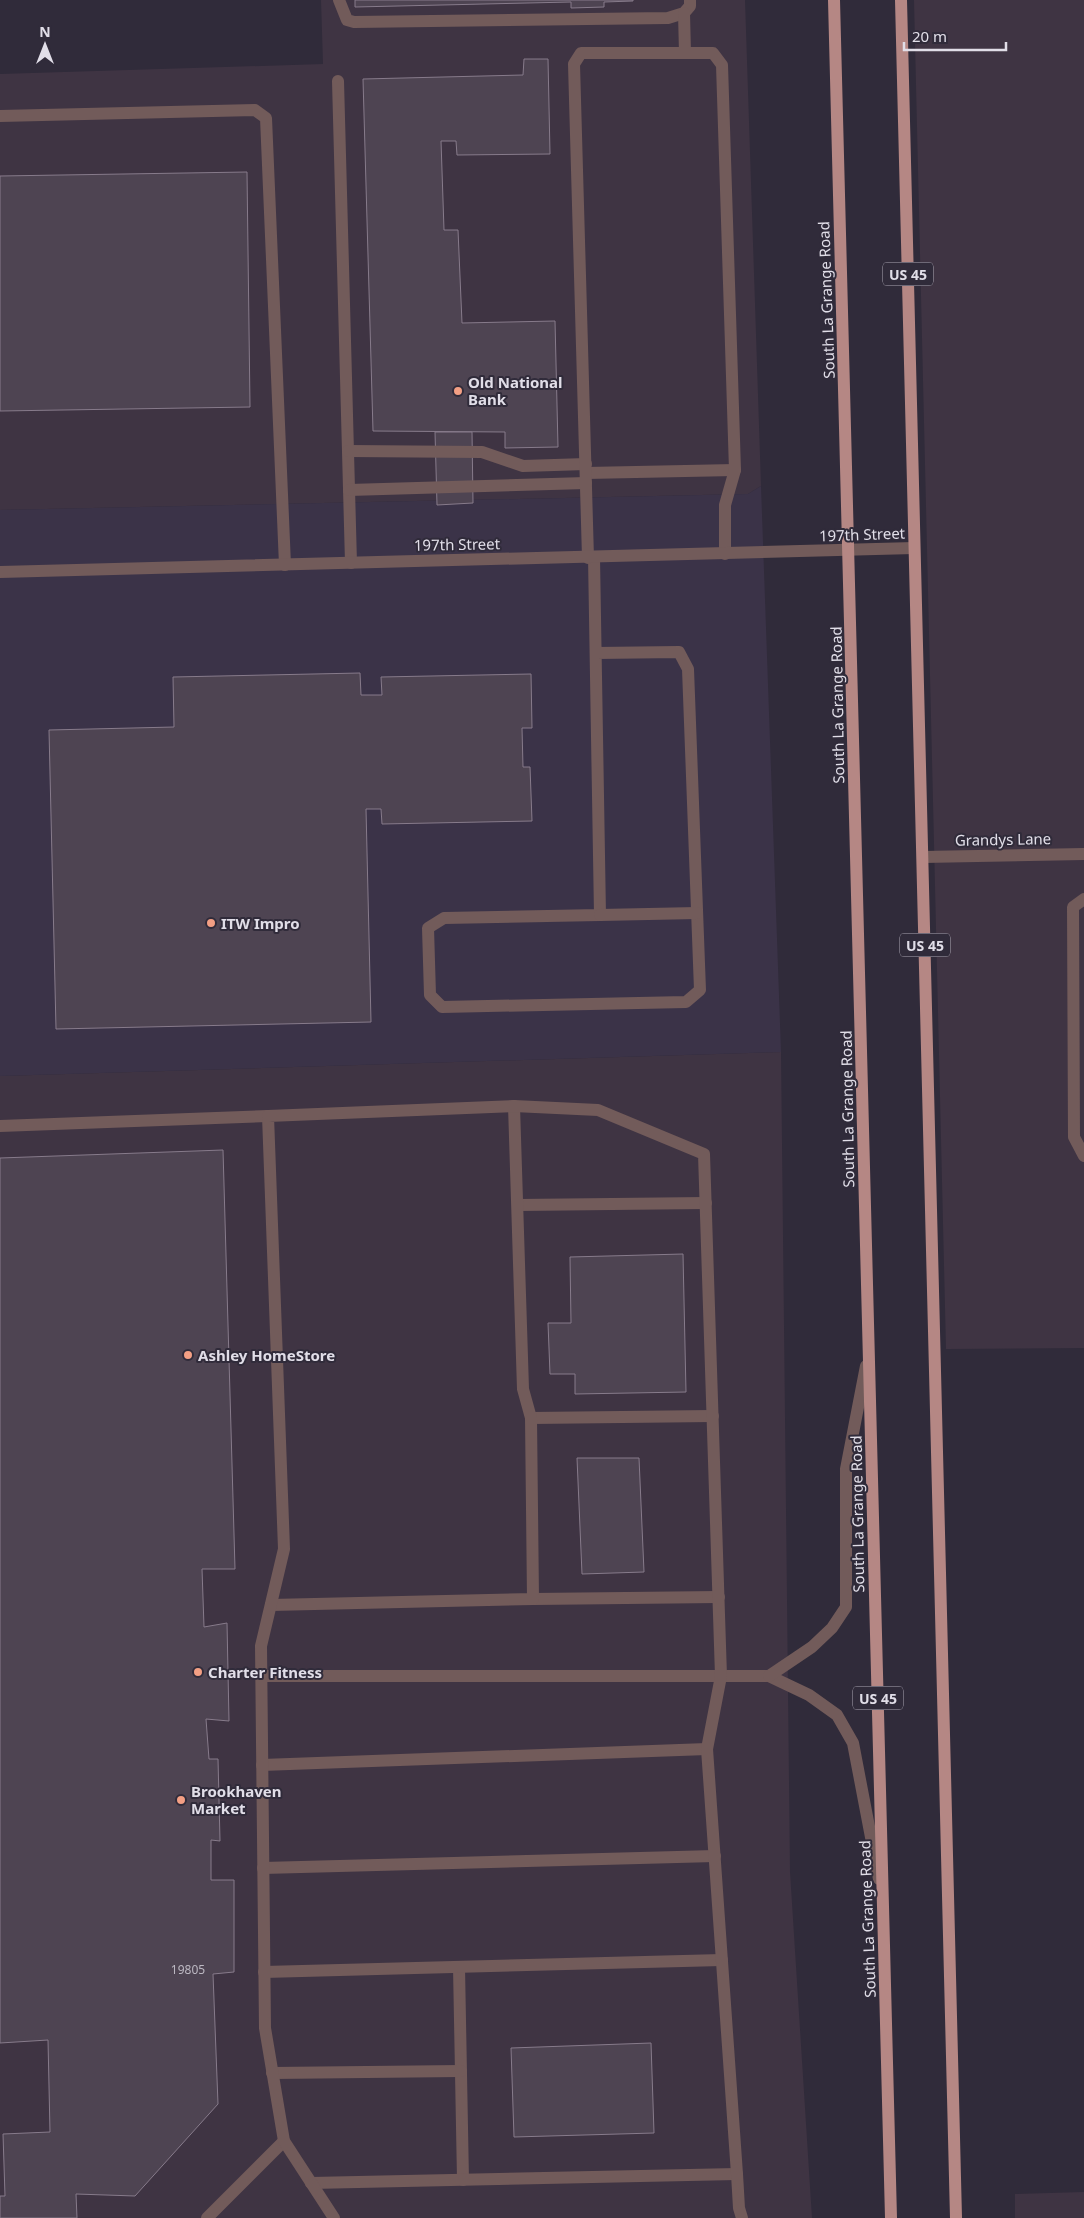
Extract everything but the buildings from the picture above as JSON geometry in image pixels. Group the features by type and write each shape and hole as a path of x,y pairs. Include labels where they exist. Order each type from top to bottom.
{"main road":[{"name":"South La Grange Road","path":"834,0 891,2218"},
{"name":"US 45","path":"900,0 956,2218"}],"street":[{"path":"339,0 347,20 354,22 668,18 684,13 690,6 690,0"},
{"path":"684,13 685,53"},
{"path":"600,915 596,653 586,473 574,64 581,53 713,53 722,65 735,470 724,505 725,554"},
{"path":"338,80 351,563"},
{"path":"0,116 255,110 266,118 285,565"},
{"path":"348,451 482,452 523,466 586,473"},
{"path":"348,490 586,473 735,470"},
{"name":"197th Street","path":"0,572 914,548"},
{"path":"596,653 679,652 688,669 700,990 686,1002 442,1007 430,995 428,928 444,918 697,913"},
{"name":"Grandys Lane","path":"923,857 1084,854"},
{"path":"1084,899 1077,902 1073,907 1079,1112 1074,1137 1084,1156"},
{"path":"514,1106 523,1389 531,1418 533,1599"},
{"path":"0,1126 514,1106 598,1110 704,1154 721,1676 708,1749 738,2215"},
{"path":"268,1116 284,1549 261,1646 265,2028 284,2141 334,2218"},
{"path":"518,1205 706,1203"},
{"path":"770,1676 812,1647 832,1628 846,1607 846,1469 869,1352"},
{"path":"531,1418 713,1416"},
{"path":"271,1605 719,1597"},
{"path":"261,1676 770,1676 809,1695 837,1715 853,1744 883,1902"},
{"path":"262,1764 708,1749"},
{"path":"263,1868 715,1856"},
{"path":"264,1972 722,1960"},
{"path":"459,1967 463,2180"},
{"path":"272,2072 461,2071"},
{"path":"207,2218 284,2141"},
{"path":"311,2183 736,2174"}],"shaded area":[{"path":"321,0 745,0 761,486 748,494 0,510 0,74 323,64"},
{"path":"914,0 1084,0 1084,1348 946,1349"},
{"path":"761,486 781,1052 0,1076 0,510 748,494"},
{"path":"781,1052 790,1872 812,2218 0,2218 0,1076"},
{"path":"1084,2192 1084,2218 1015,2218 1015,2194"}],"place":[{"name":"Old National Bank","path":"458,391"},
{"name":"ITW Impro","path":"211,923"},
{"name":"Ashley HomeStore","path":"188,1355"},
{"name":"Charter Fitness","path":"198,1672"},
{"name":"Brookhaven Market","path":"181,1800"}]}
